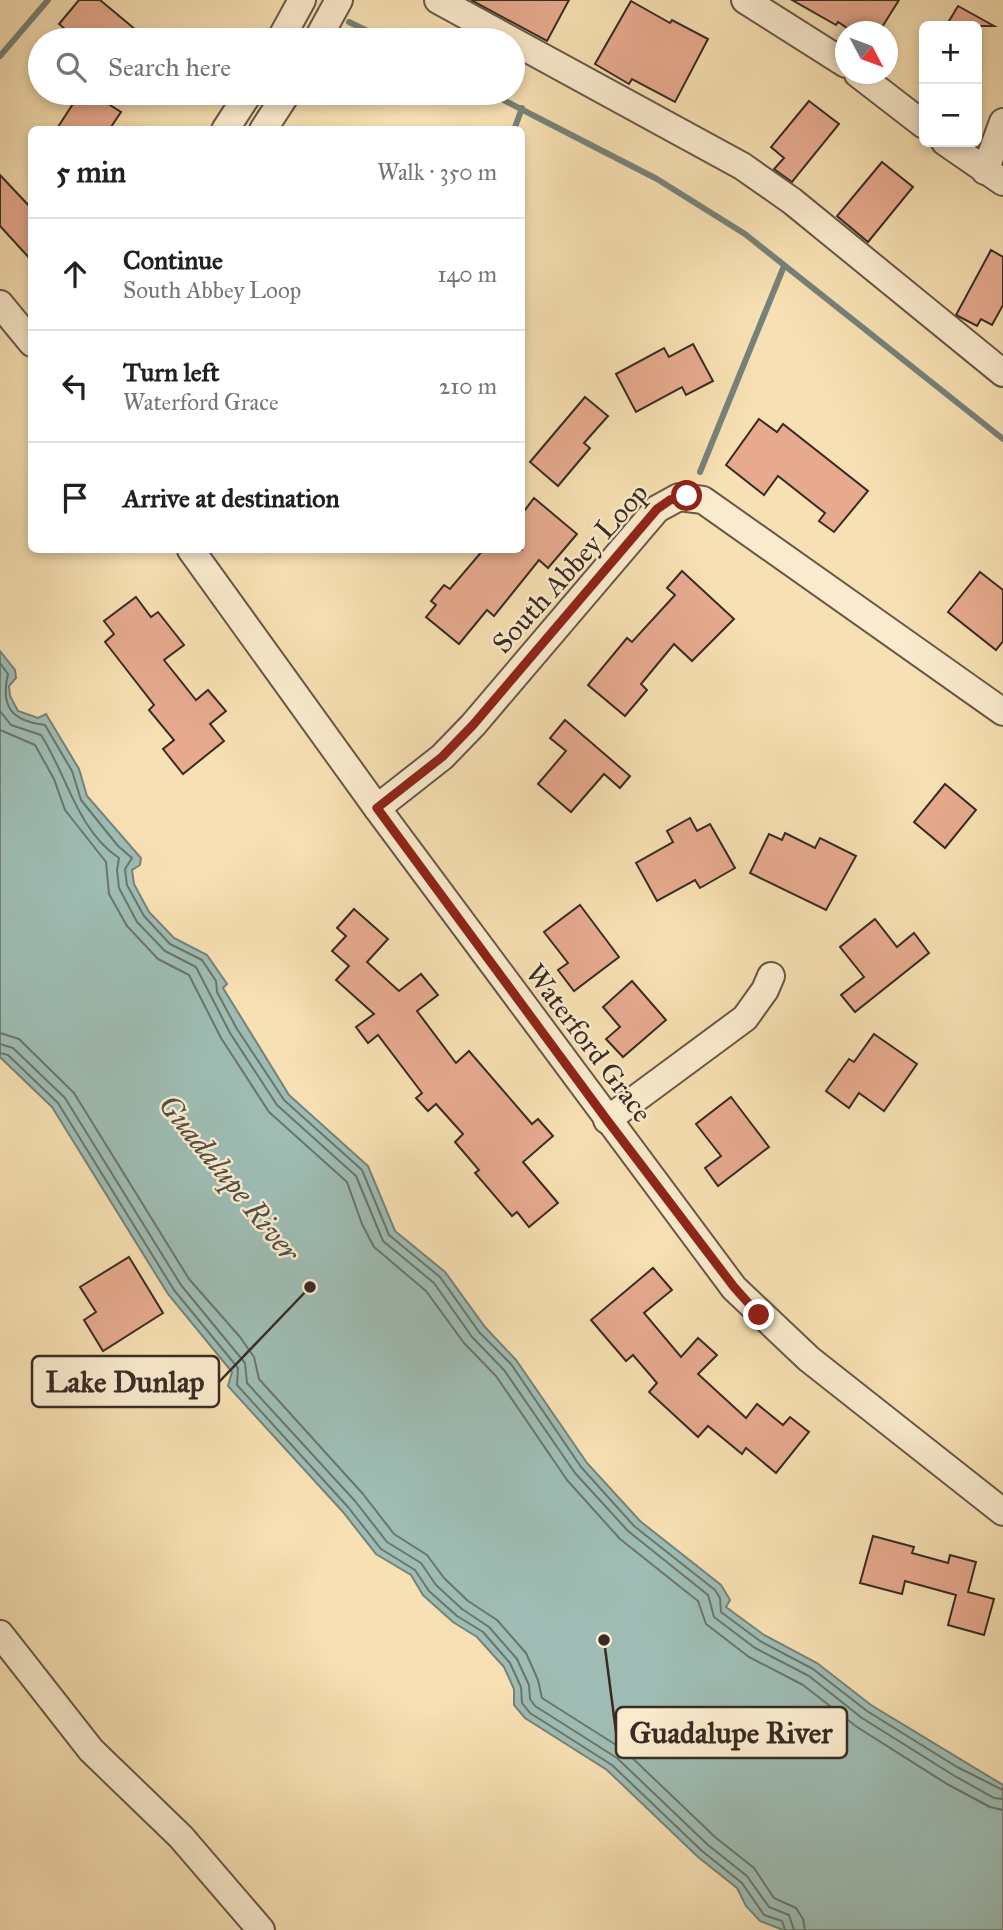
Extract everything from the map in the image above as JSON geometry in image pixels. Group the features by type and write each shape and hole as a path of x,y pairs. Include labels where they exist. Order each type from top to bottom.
{"street":[{"path":"287,28 302,0"},
{"path":"324,28 339,0"},
{"path":"438,0 489,28"},
{"path":"745,0 835,58"},
{"path":"525,48 742,166 792,201 1003,373"},
{"path":"871,84 919,121"},
{"path":"228,126 241,105"},
{"path":"266,126 279,105"},
{"path":"953,147 994,177 1003,122"},
{"path":"0,304 28,337"},
{"name":"South Abbey Loop","path":"377,808 442,757 657,509 679,497 703,500 1003,712"},
{"name":"Waterford Grace","path":"193,553 377,808 734,1287 759,1315 809,1359 1003,1512"},
{"path":"607,1120 745,1018 765,990 771,976"},
{"path":"0,1634 91,1750 181,1838 261,1930"}],"water":[{"path":"0,651 15,670 16,678 9,686 10,696 18,711 38,718 46,714 79,769 87,796 141,858 140,865 132,870 134,884 149,912 174,938 207,955 227,984 223,988 289,1095 368,1166 395,1231 445,1272 485,1327 516,1360 587,1463 640,1521 721,1585 730,1600 726,1607 764,1635 817,1663 871,1705 1003,1785 1003,1930 783,1930 760,1921 746,1906 737,1888 698,1857 607,1770 525,1718 514,1705 514,1689 504,1667 477,1637 453,1622 423,1595 411,1575 376,1554 343,1512 228,1386 232,1372 168,1294 52,1107 0,1057"}],"building":[{"path":"79,0 100,0 134,28 64,28 59,24"},
{"path":"471,0 569,0 547,41"},
{"path":"792,0 899,0 886,21 835,21 835,24"},
{"path":"631,1 670,23 672,20 708,39 675,102 632,79 629,84 595,64"},
{"path":"958,6 994,26 982,26 982,21 949,21"},
{"path":"809,101 839,124 792,182 774,169 784,158 771,147"},
{"path":"72,105 110,105 121,112 112,126 59,126"},
{"path":"882,162 913,187 868,242 837,216"},
{"path":"0,175 28,205 28,257 0,226"},
{"path":"991,250 1003,257 1003,305 992,325 981,319 977,326 956,315"},
{"path":"693,344 713,381 686,395 682,387 636,412 616,374 664,348 669,357"},
{"path":"585,397 608,416 584,443 590,448 558,486 530,462"},
{"path":"759,419 777,432 783,424 868,491 834,532 819,521 825,513 778,476 764,495 726,465"},
{"path":"534,498 577,534 548,568 539,560 494,616 487,610 459,644 426,617 436,605 431,601 444,585 450,589 480,553 525,553 525,510"},
{"path":"682,571 734,619 692,661 674,644 641,684 647,690 625,716 588,685 627,638 632,642 675,595 667,588"},
{"path":"980,572 1003,590 1003,641 996,650 948,612"},
{"path":"136,597 151,617 158,612 184,645 164,660 196,700 208,690 226,711 210,724 224,741 183,774 163,749 174,740 149,710 154,705 105,642 114,634 104,621"},
{"path":"565,720 630,776 620,788 604,774 571,812 538,784 566,751 550,738"},
{"path":"945,784 976,810 945,848 914,822"},
{"path":"690,818 697,831 710,824 735,868 700,888 695,880 657,901 636,863 673,842 667,831"},
{"path":"785,833 815,848 820,838 856,856 826,910 750,873 769,834 782,840"},
{"path":"580,905 619,957 574,991 558,970 568,963 544,932"},
{"path":"354,909 388,939 367,962 399,991 421,974 438,995 417,1011 456,1063 469,1051 532,1124 538,1119 553,1136 523,1162 558,1203 529,1227 517,1212 512,1216 475,1173 479,1170 455,1142 463,1134 436,1104 428,1111 416,1098 422,1093 378,1035 368,1043 356,1027 374,1014 336,980 349,966 332,951 346,936 337,928"},
{"path":"875,919 897,947 914,933 929,953 855,1012 841,995 864,977 840,947"},
{"path":"632,981 666,1020 623,1057 606,1039 620,1027 603,1007"},
{"path":"874,1034 917,1064 884,1111 859,1093 849,1108 826,1091 849,1059 854,1062"},
{"path":"731,1097 769,1147 718,1186 705,1168 721,1156 696,1124"},
{"path":"129,1257 163,1313 103,1351 84,1320 96,1312 80,1287"},
{"path":"653,1268 672,1290 644,1313 681,1357 698,1338 717,1355 698,1374 746,1418 757,1404 783,1425 790,1417 809,1432 776,1473 746,1448 742,1454 708,1426 698,1437 649,1392 657,1383 633,1355 626,1361 591,1320"},
{"path":"873,1536 914,1547 912,1553 948,1563 950,1555 976,1562 968,1592 994,1599 984,1635 948,1625 956,1595 905,1581 902,1594 860,1583"}],"waterway":[{"path":"0,56 48,0"},
{"path":"349,22 361,28"},
{"path":"513,105 657,179 745,234 1003,439"},
{"path":"515,126 522,108"},
{"path":"700,472 784,266"}],"place":[{"name":"Lake Dunlap","path":"310,1287"},
{"name":"Guadalupe River","path":"604,1640"}],"route":[{"path":"687,496 670,500 657,509 473,725 442,757 377,808 607,1120 734,1287 759,1315"}]}
